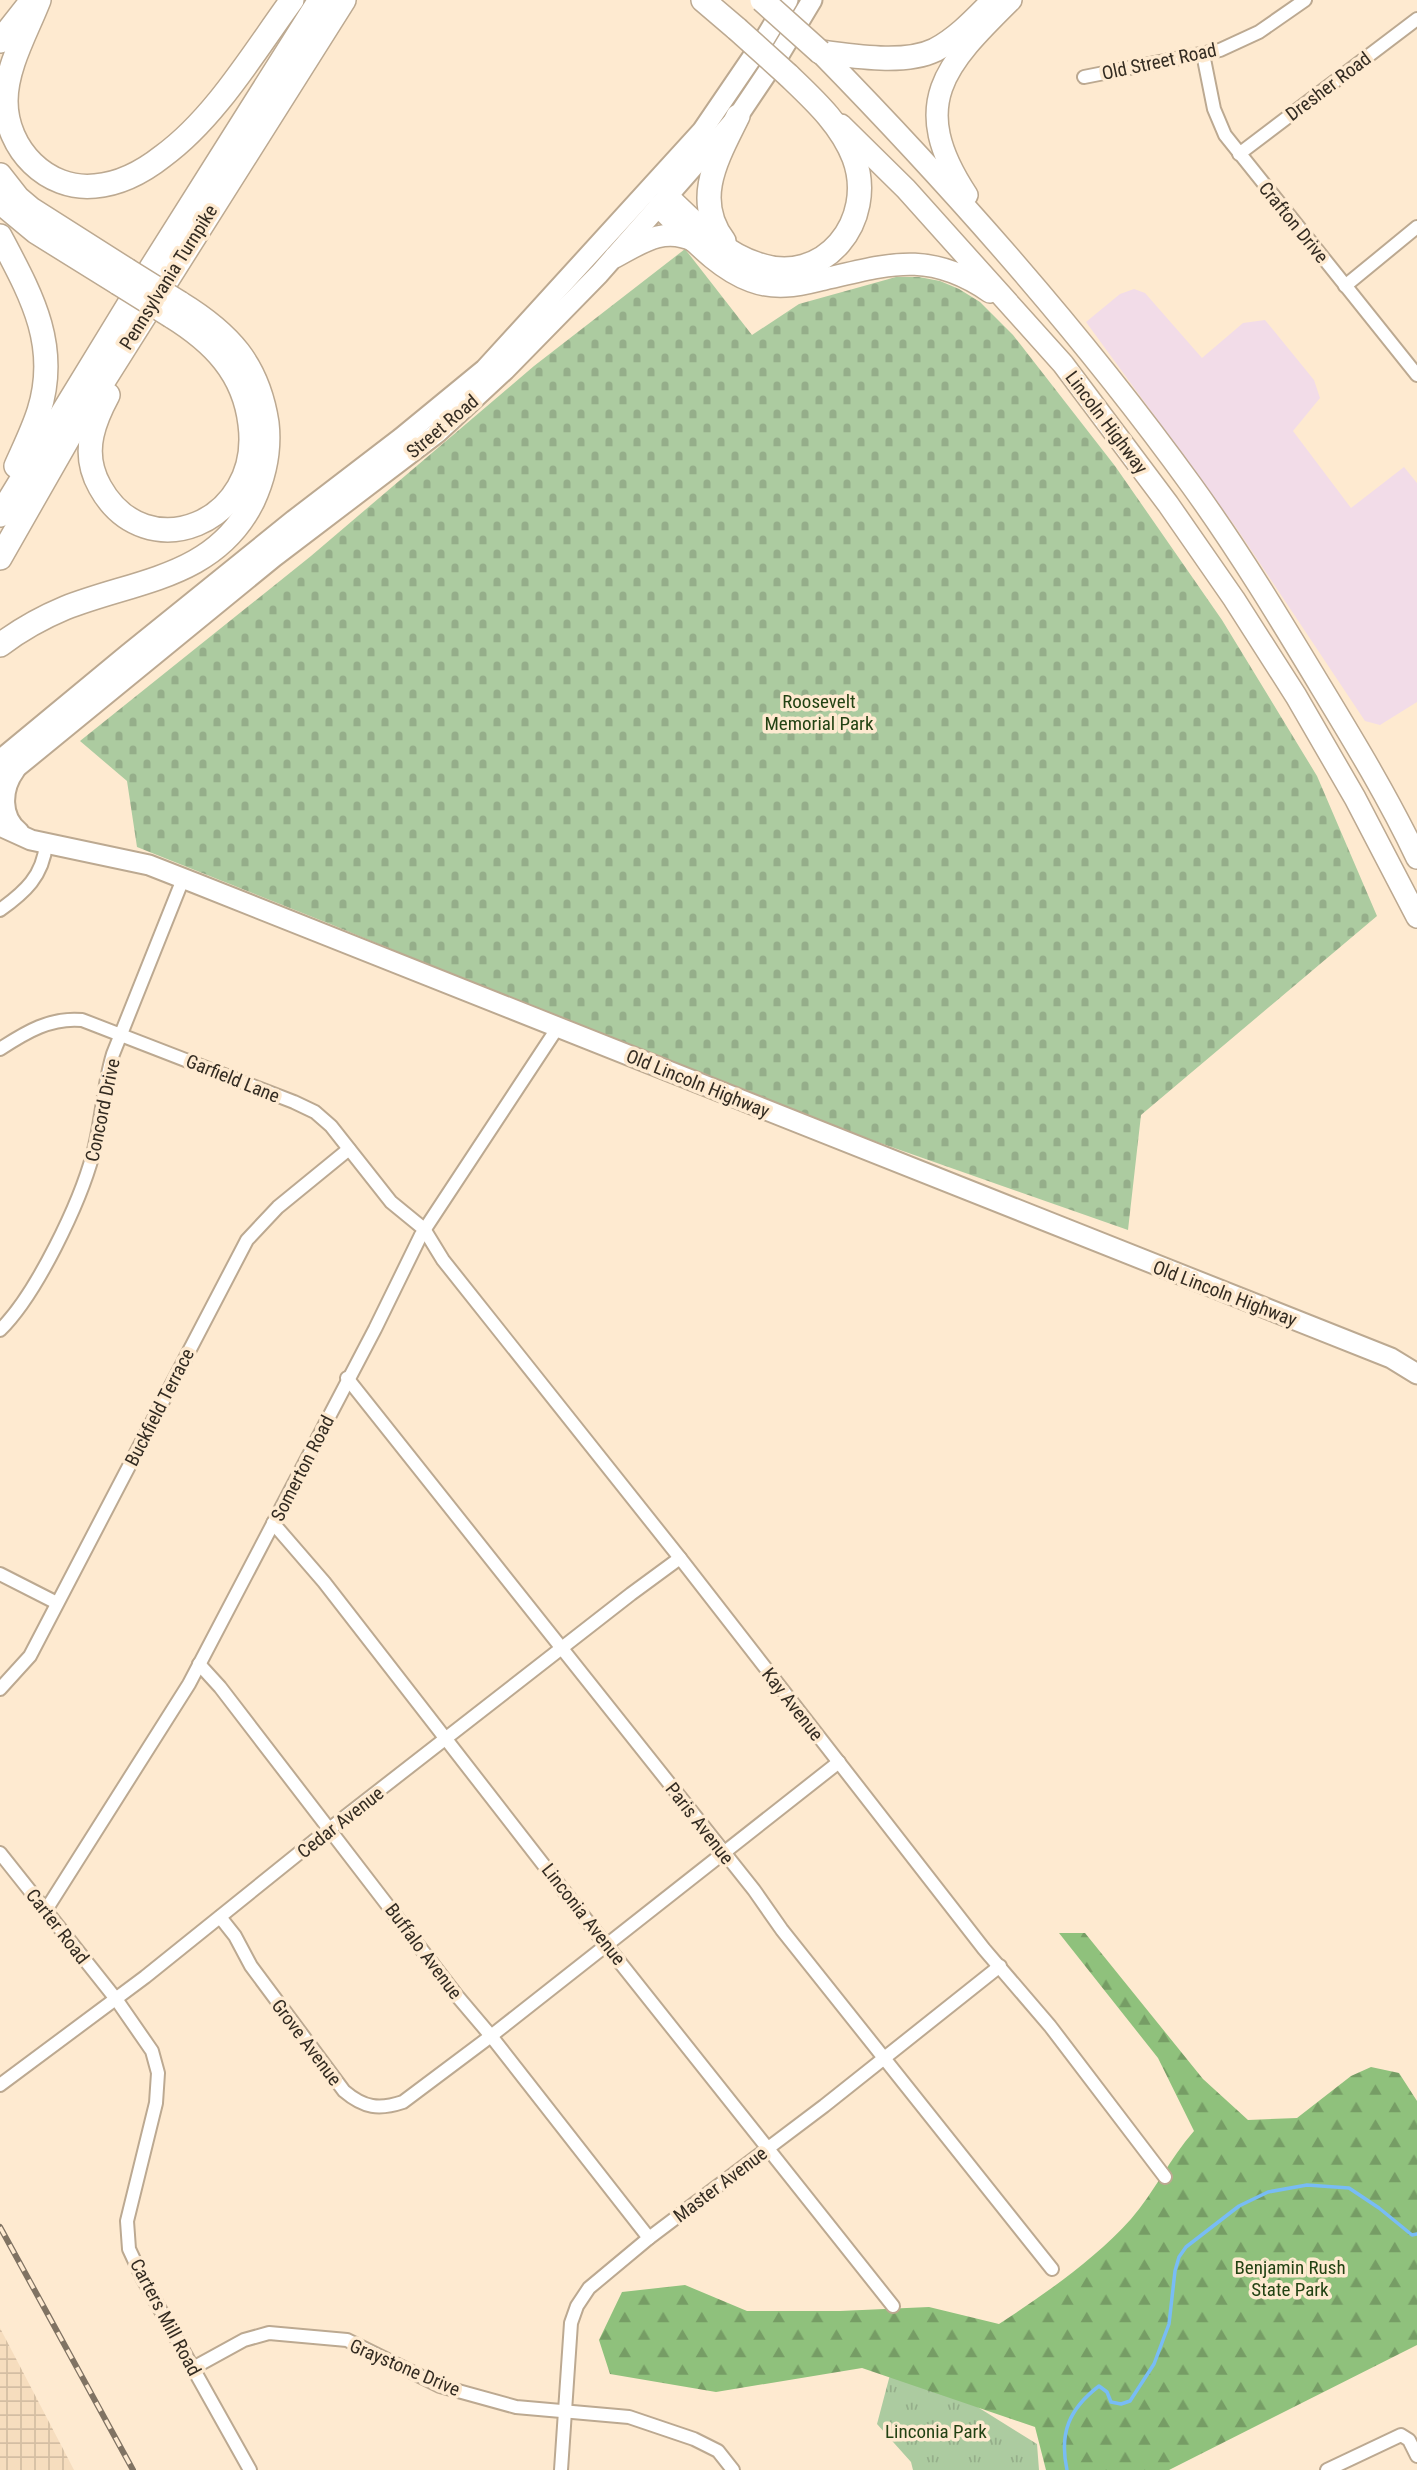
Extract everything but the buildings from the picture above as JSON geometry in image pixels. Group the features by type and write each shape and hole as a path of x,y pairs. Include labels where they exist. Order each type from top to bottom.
{"highway":[{"path":"0,41 33,0"},
{"path":"39,0 9,79 6,101 8,122 20,150 41,171 59,181 93,186 132,175 156,162 178,144 224,93 292,0"},
{"name":"Pennsylvania Turnpike","path":"0,515 151,268 320,0"},
{"name":"Pennsylvania Turnpike","path":"0,558 77,423 344,0"},
{"name":"Lincoln Highway","path":"703,0 823,107 906,189 1063,364 1168,504 1234,599 1326,747 1417,917"},
{"name":"Lincoln Highway","path":"762,0 820,52 901,135 1005,251 1141,417 1218,523 1293,639 1372,772 1417,858"},
{"path":"820,52 857,56 922,55 964,30 994,0"},
{"path":"1005,251 960,184 942,142 936,119 940,94 956,59 972,39 1012,0"},
{"path":"659,197 713,240 744,259 780,269 816,261 837,247 852,226 860,194 857,168 847,144 823,107"},
{"path":"738,117 713,167 708,201 719,235 744,259"},
{"path":"0,175 18,198 31,209 122,276"},
{"path":"659,197 697,243 726,268 761,284 797,286 910,263 930,265 958,273 1009,305"},
{"path":"0,202 36,232 122,276 176,309 229,366 246,400 251,429 246,472 233,498 211,517 193,525 173,528 144,524 117,508 98,483 90,454 97,417 163,286"},
{"path":"615,257 648,239 664,234 681,236 697,243"},
{"path":"0,236 41,321 46,361 45,384 38,412 0,500"},
{"path":"0,645 30,624 65,608 191,565 230,536 248,510 261,480 267,446 267,428 261,395 248,364 227,337 202,316 176,309"}],"main road":[{"name":"Street Road","path":"8,764 437,433 505,370 615,257 659,197 788,0"},
{"name":"Street Road","path":"0,781 8,764 128,654 485,369 738,117 812,0"},
{"path":"8,764 4,811 12,828 37,841"},
{"name":"Old Lincoln Highway","path":"0,826 37,841 149,865 183,878 1391,1358 1417,1374"},
{"name":"Old Lincoln Highway","path":"1391,1358 1417,1362"}],"street":[{"name":"Old Street Road","path":"1084,77 1220,50 1249,37 1305,0"},
{"name":"Dresher Road","path":"1239,154 1417,19"},
{"name":"Crafton Drive","path":"1203,54 1218,121 1239,154 1417,375"},
{"path":"1345,286 1417,227"},
{"path":"0,910 23,893 37,876 42,865 37,841"},
{"name":"Concord Drive","path":"0,1330 15,1313 39,1276 77,1200 94,1153 107,1072 183,878"},
{"name":"Garfield Lane","path":"0,1049 43,1024 68,1018 94,1023 315,1112 331,1126 391,1202 424,1229"},
{"name":"Somerton Road","path":"46,1910 199,1664 375,1329 424,1229 558,1027"},
{"name":"Buckfield Terrace","path":"0,1689 30,1656 247,1240 278,1207 349,1149"},
{"name":"Kay Avenue","path":"424,1229 443,1260 1050,2026 1165,2177"},
{"name":"Paris Avenue","path":"347,1378 563,1647 782,1930 1052,2269"},
{"name":"Linconia Avenue","path":"273,1523 324,1582 893,2306"},
{"name":"Cedar Avenue","path":"0,2085 116,1999 446,1738 680,1558"},
{"path":"0,1574 57,1603"},
{"name":"Buffalo Avenue","path":"199,1664 649,2238"},
{"path":"491,2036 839,1762"},
{"name":"Carter Road","path":"0,1853 116,1999"},
{"name":"Grove Avenue","path":"220,1917 235,1936 251,1966 344,2091 358,2103 388,2107 404,2102 491,2036"},
{"name":"Master Avenue","path":"561,2470 571,2323 577,2306 589,2288 649,2238 769,2148 1000,1966"},
{"name":"Carters Mill Road","path":"116,1999 152,2052 158,2074 156,2103 127,2221 129,2249 143,2279 250,2470"},
{"name":"Graystone Drive","path":"193,2368 244,2340 270,2333 347,2340 440,2386 516,2407 629,2417 694,2439 718,2451 733,2470"},
{"path":"1327,2470 1401,2435 1409,2440 1417,2456"}],"shaded area":[{"path":"1134,289 1145,293 1202,358 1243,323 1265,320 1314,380 1320,398 1293,431 1351,508 1404,467 1417,483 1417,702 1380,725 1365,721 1237,529 1086,322 1120,294"},
{"path":"0,2328 74,2470 0,2470"}],"green space":[{"name":"Roosevelt Memorial Park","path":"685,249 752,335 799,304 896,277 940,281 980,302 1013,335 1115,466 1222,620 1317,776 1377,916 1141,1115 1128,1230 752,1098 137,847 127,781 80,741 311,556 534,366"},
{"name":"Benjamin Rush State Park","path":"1059,1933 1085,1933 1203,2079 1248,2120 1297,2118 1351,2076 1371,2067 1399,2073 1417,2101 1417,2345 1169,2470 1046,2470 1035,2427 862,2368 716,2392 610,2374 599,2340 622,2292 685,2285 747,2311 929,2307 999,2324 1068,2276 1101,2249 1139,2209 1194,2131 1158,2058"},
{"name":"Linconia Park","path":"891,2371 976,2406 1037,2444 1039,2470 913,2470 911,2462 877,2424"}],"waterway":[{"path":"1067,2470 1064,2444 1074,2413 1099,2386 1107,2392 1111,2402 1121,2404 1130,2401 1154,2364 1169,2324 1179,2257 1186,2247 1239,2206 1268,2192 1307,2185 1349,2188 1412,2235 1417,2234"}],"railway":[{"path":"0,2227 133,2470"}]}
